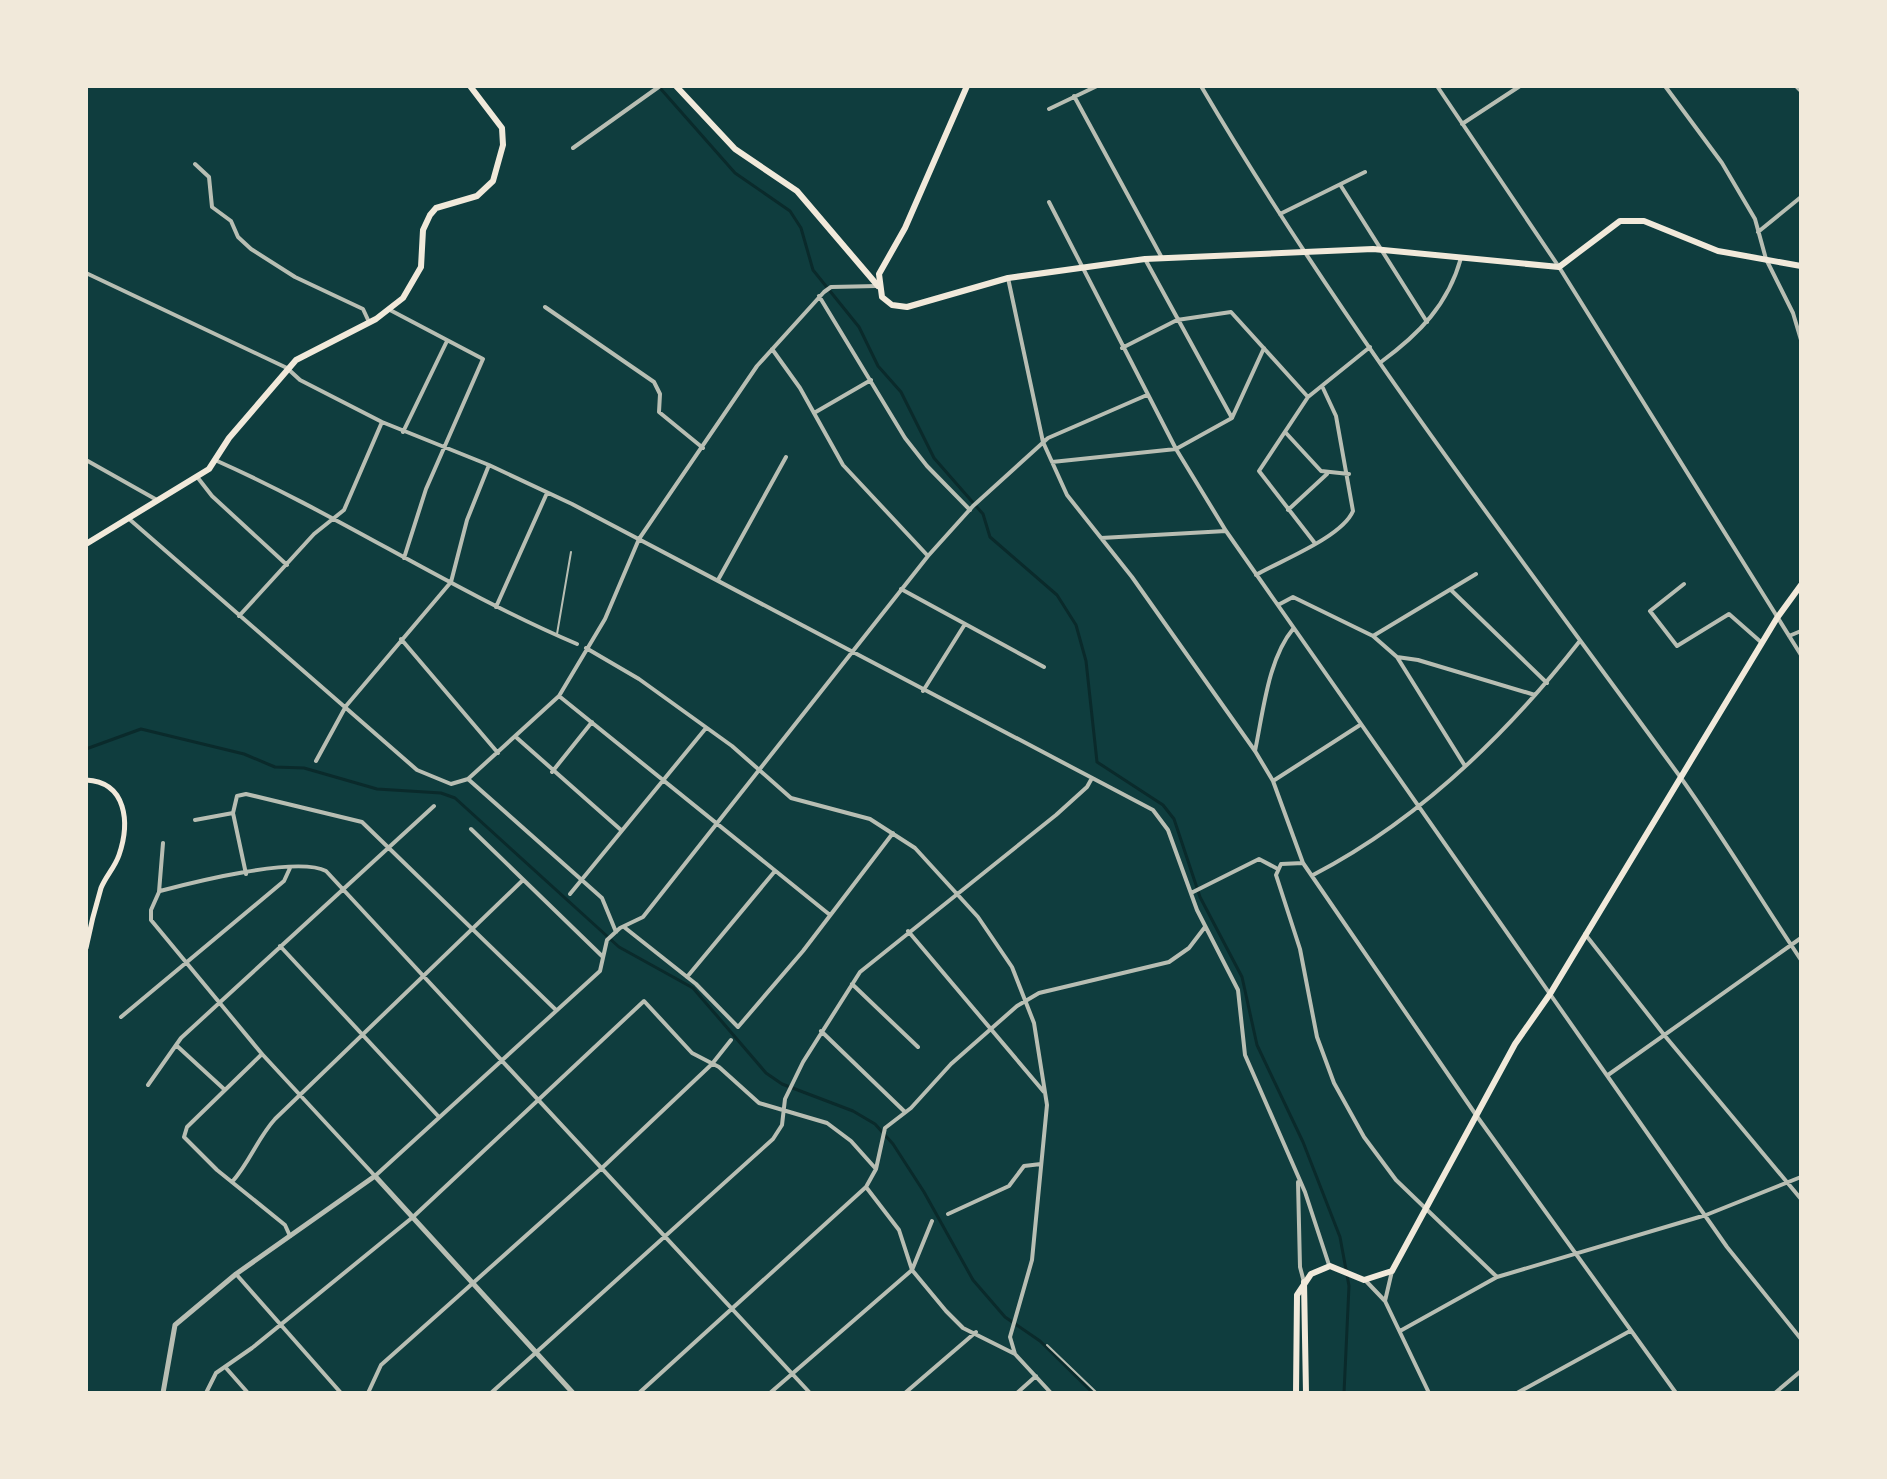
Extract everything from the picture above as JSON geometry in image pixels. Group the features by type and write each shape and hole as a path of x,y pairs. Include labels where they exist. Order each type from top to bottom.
{"main road":[{"path":"86,544 198,478 287,368 331,340 390,310 418,277 423,230 430,215 436,208 477,196 497,172 502,128 470,86"},
{"path":"676,86 735,149 797,191 878,286 882,297 892,305 907,307 1008,278 1162,258 1383,250 1559,267 1620,221 1644,221 1718,251 1801,266"},
{"path":"878,286 879,274 905,228 967,86"},
{"path":"1296,1393 1297,1295 1304,1282 1319,1269 1330,1266 1364,1280 1392,1271 1515,1044 1550,994 1777,618 1801,585"},
{"path":"86,780 101,781 117,793 122,804 125,833 118,859 103,885 86,948"},
{"path":"1304,1282 1306,1393"}],"street":[{"path":"573,148 660,86"},
{"path":"1049,109 1097,86"},
{"path":"1201,86 1302,251 1579,642 1681,779 1801,960"},
{"path":"1437,86 1559,267 1801,655"},
{"path":"1462,124 1520,86"},
{"path":"1665,86 1722,163 1755,219 1766,259 1793,313 1801,340"},
{"path":"1796,86 1801,91"},
{"path":"1074,96 1162,258"},
{"path":"195,164 209,177 212,207 231,221 241,241 295,277 363,309 369,322"},
{"path":"1280,214 1365,172"},
{"path":"1341,186 1427,322"},
{"path":"1758,232 1801,197"},
{"path":"1049,202 1176,449 1226,531 1760,1291 1801,1339"},
{"path":"1381,362 1427,322 1453,284 1461,258"},
{"path":"1145,259 1232,418"},
{"path":"86,273 287,368 300,380 382,422 489,465 639,539 1159,815 1168,830 1205,927 1238,990 1241,1043 1330,1266"},
{"path":"1008,278 1043,442 1067,495 1255,751 1273,781 1303,863 1476,1115 1676,1393"},
{"path":"128,518 346,706 378,740 417,770 451,784 468,779 517,738 559,696 605,619 639,539 772,349 821,294 831,287 878,286"},
{"path":"821,294 920,457 972,508"},
{"path":"545,307 654,382 660,394 659,412 703,448"},
{"path":"390,310 483,359 443,449 407,542 404,558"},
{"path":"1122,348 1177,320 1231,312 1308,397"},
{"path":"403,432 447,341"},
{"path":"1314,542 1259,471 1308,397 1370,347"},
{"path":"1052,462 1176,449 1232,418 1264,348"},
{"path":"772,349 814,413 843,465 928,556"},
{"path":"814,413 871,380"},
{"path":"1256,575 1348,524 1353,511 1349,474 1336,416 1322,386"},
{"path":"163,1393 175,1325 236,1274 375,1176 600,971 607,940 643,917 901,589 972,508 1043,442 1147,395"},
{"path":"239,616 262,587 288,566 314,534 344,510 382,422"},
{"path":"1286,433 1315,466 1327,474 1349,474"},
{"path":"718,580 786,457"},
{"path":"86,460 157,500"},
{"path":"215,460 335,517 496,607 577,644"},
{"path":"316,761 346,706 451,582 467,520 489,465"},
{"path":"1287,510 1327,474"},
{"path":"198,478 288,566"},
{"path":"496,607 547,493"},
{"path":"1101,538 1226,531"},
{"path":"1373,636 1476,574"},
{"path":"1684,584 1650,611 1677,646 1729,614 1762,643"},
{"path":"901,589 1044,667"},
{"path":"1451,590 1547,683"},
{"path":"1277,605 1293,597 1373,636 1397,657 1465,766"},
{"path":"923,691 965,624"},
{"path":"1255,751 1276,663 1284,640 1293,629"},
{"path":"1789,636 1801,631"},
{"path":"401,639 498,754"},
{"path":"1313,875 1344,859 1465,766 1547,683 1579,642"},
{"path":"586,648 639,679 706,728 791,798 856,814 893,832 925,856 997,943 1027,999 1038,1041 1045,1094 1032,1260 1011,1330 1015,1354"},
{"path":"1397,657 1418,660 1535,695"},
{"path":"559,696 830,915"},
{"path":"552,772 592,722"},
{"path":"1273,781 1360,725"},
{"path":"570,894 706,728"},
{"path":"517,738 621,830"},
{"path":"491,1393 773,1139 785,1112 792,1084 821,1031 868,965 1081,793 1092,778"},
{"path":"468,779 602,898 615,933"},
{"path":"246,874 233,813 235,800 242,794 362,822 556,1010"},
{"path":"148,1085 176,1045 220,1002 434,806"},
{"path":"195,820 233,813"},
{"path":"471,829 603,957"},
{"path":"624,927 687,977 738,1027 893,832"},
{"path":"163,843 159,892 151,910 151,920 262,1054 573,1393"},
{"path":"1192,893 1259,859 1276,868 1300,949 1317,1037 1334,1083 1364,1137 1396,1180 1497,1277"},
{"path":"1276,868 1287,861 1303,863"},
{"path":"159,892 209,877 318,867 345,889 423,979 503,1058 810,1393"},
{"path":"121,1017 284,881 290,868"},
{"path":"687,977 775,871"},
{"path":"232,1182 253,1158 266,1129 523,880"},
{"path":"639,1393 866,1187 876,1169 885,1128 990,1029 1027,999 1069,984 1169,962 1189,948 1205,927"},
{"path":"908,931 1045,1094"},
{"path":"1585,933 1665,1036 1801,1199"},
{"path":"1608,1075 1801,938"},
{"path":"280,946 438,1116"},
{"path":"852,984 918,1047"},
{"path":"206,1393 216,1373 413,1217 644,1001 692,1053 712,1064 765,1107 816,1118 836,1129 876,1169"},
{"path":"821,1031 905,1112"},
{"path":"368,1393 381,1365 603,1167 712,1064 731,1040"},
{"path":"176,1045 225,1090"},
{"path":"262,1054 187,1127 184,1137 285,1225 290,1236"},
{"path":"948,1214 1009,1186 1024,1166 1041,1164"},
{"path":"1400,1331 1497,1277 1706,1215 1801,1177"},
{"path":"1298,1180 1300,1267 1304,1282"},
{"path":"866,1187 899,1230 912,1270 963,1328 1015,1354 1051,1393"},
{"path":"770,1393 912,1270 932,1221"},
{"path":"1385,1301 1392,1271"},
{"path":"236,1274 341,1393"},
{"path":"1364,1280 1385,1301 1429,1393"},
{"path":"1517,1393 1630,1331"},
{"path":"905,1393 976,1332"},
{"path":"226,1368 248,1393"},
{"path":"1775,1393 1801,1371"},
{"path":"1017,1393 1036,1376"}],"lane":[{"path":"557,635 571,552"},
{"path":"1047,1345 1097,1393"}],"waterway":[{"path":"660,88 735,173 790,211 801,228 813,270 859,327 878,366 901,392 934,458 983,514 990,537 1057,595 1076,625 1086,661 1097,762 1163,805 1174,819 1200,897 1242,977 1257,1045 1303,1142 1340,1237 1349,1286 1344,1393"},
{"path":"86,749 141,729 244,754 275,767 304,768 377,789 441,793 455,798 619,947 693,988 766,1073 782,1084 853,1111 875,1124 893,1144 924,1192 973,1280 1005,1317 1040,1341 1093,1393"}]}
